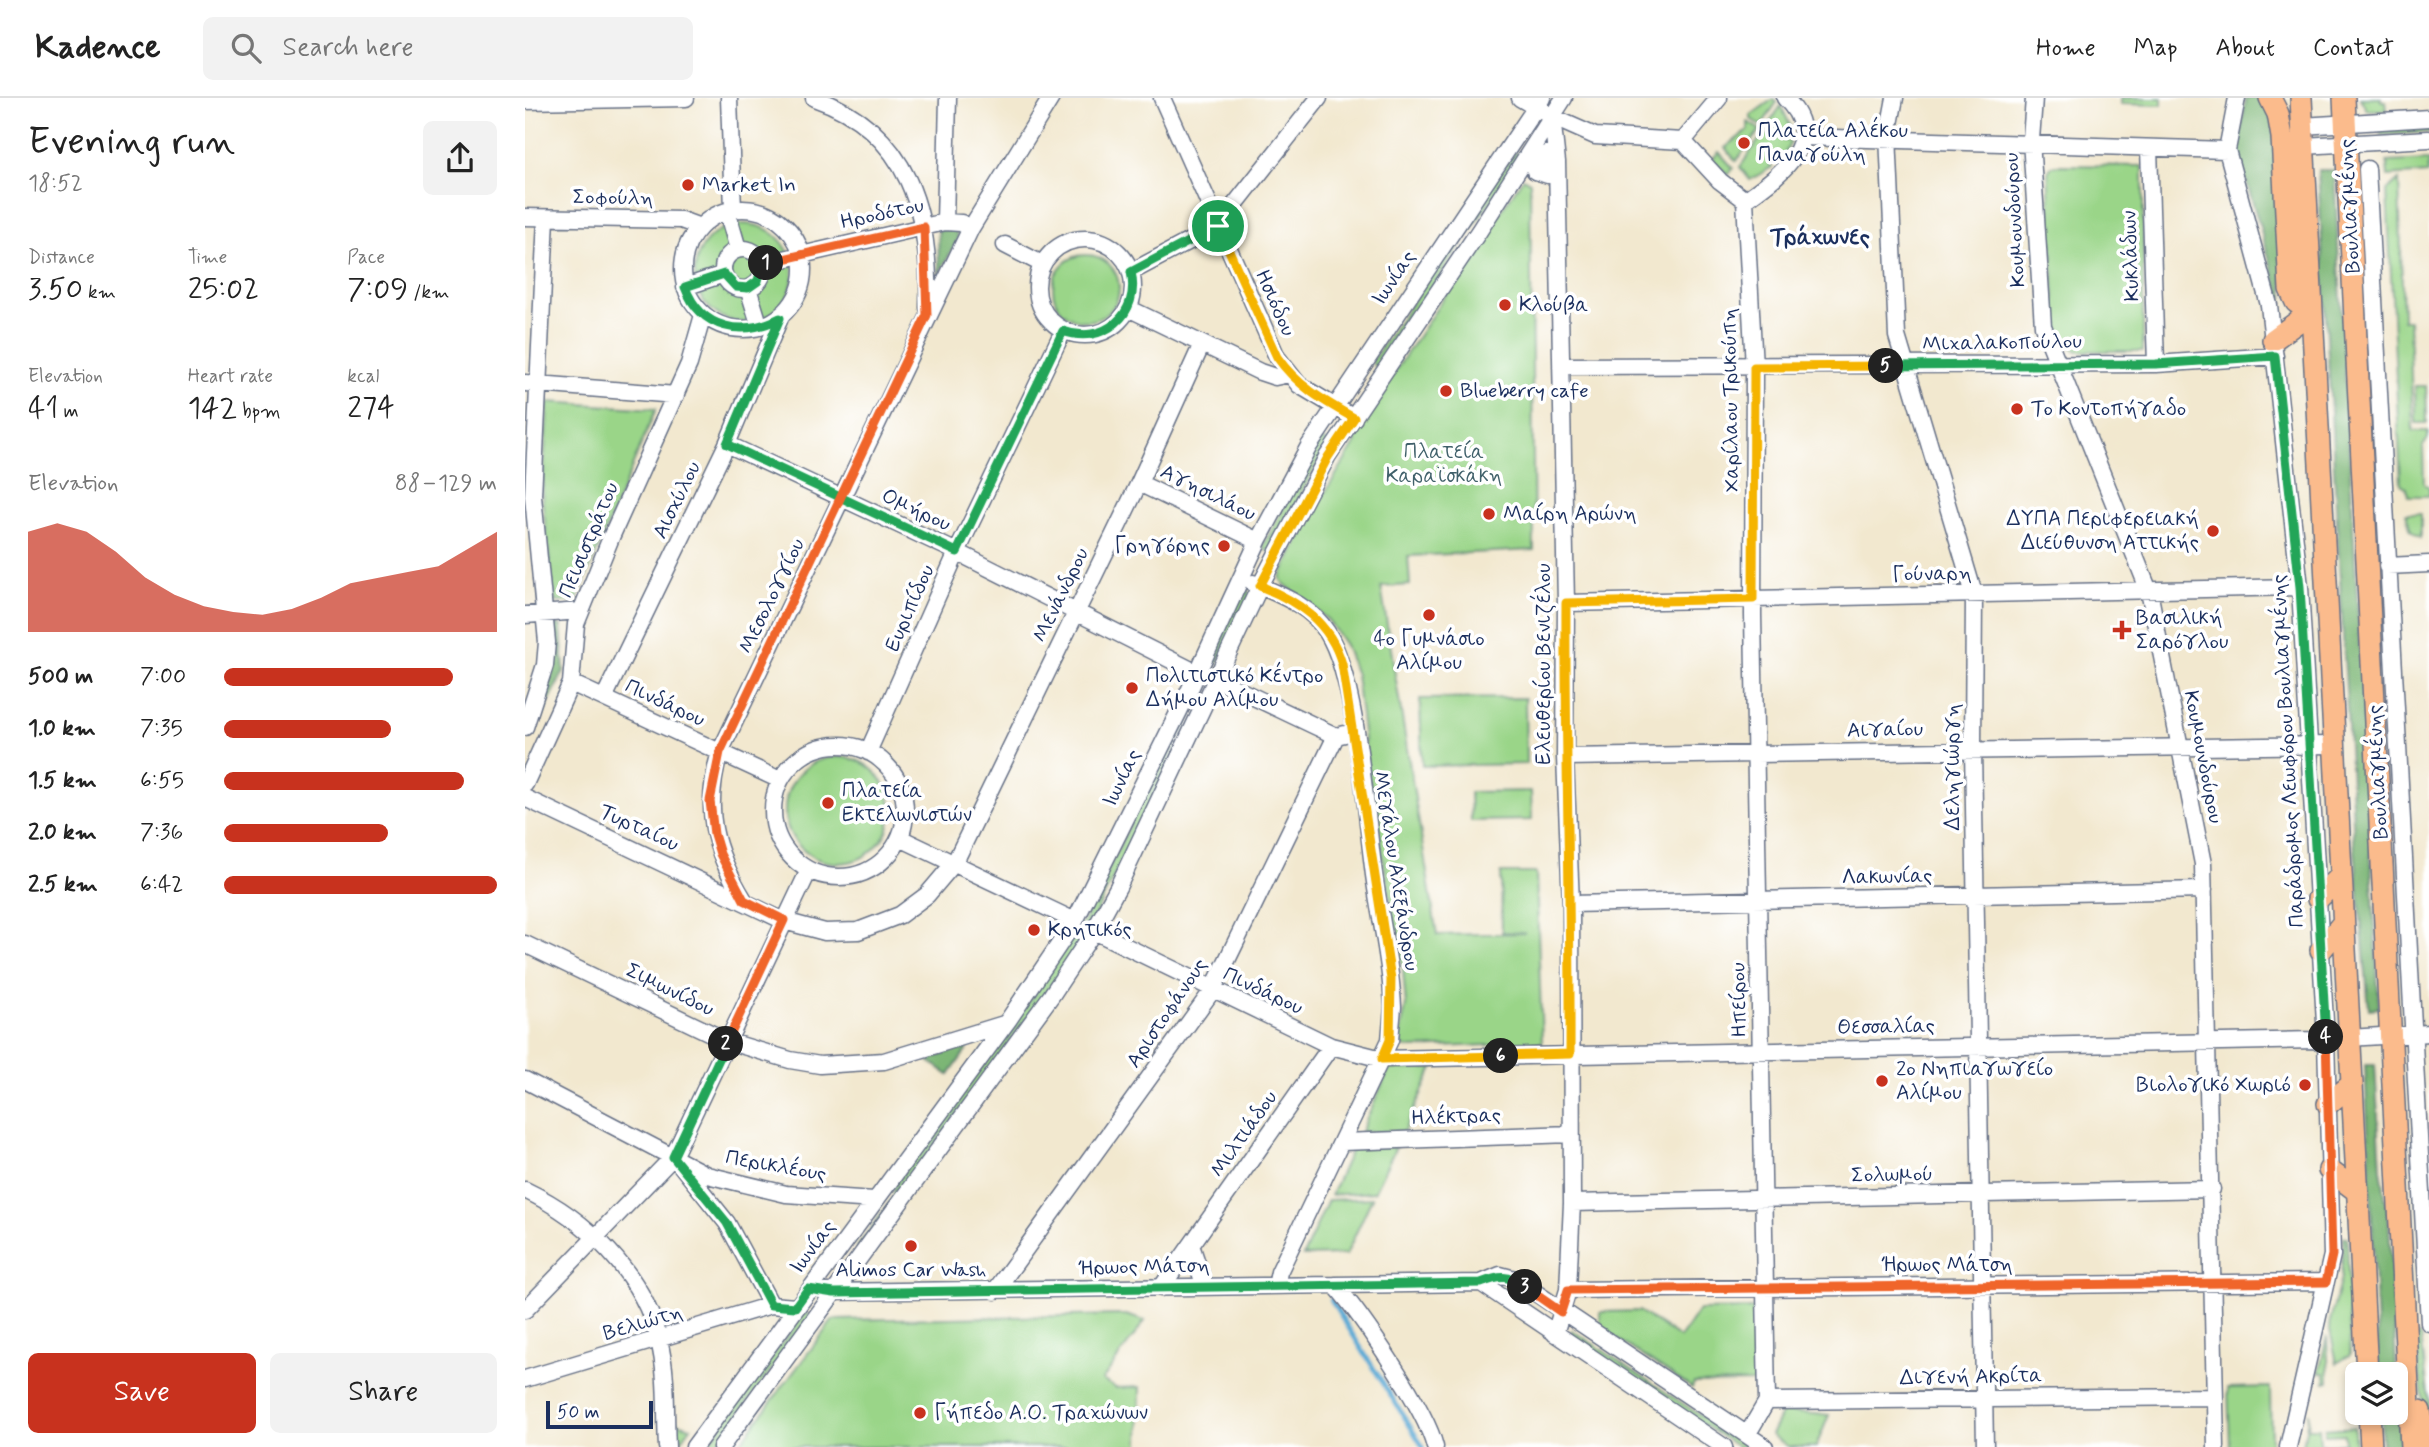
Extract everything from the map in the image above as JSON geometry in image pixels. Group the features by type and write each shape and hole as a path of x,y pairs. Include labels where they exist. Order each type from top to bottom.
{"main road":[{"path":"2270,98 2278,114 2282,137 2290,289 2296,302 2311,312 2274,348"},
{"name":"Βουλιαγμένης","path":"2301,98 2332,745 2366,1362"},
{"name":"Βουλιαγμένης","path":"2344,98 2411,1447"},
{"path":"2318,899 2340,877"},
{"path":"2321,950 2343,922"},
{"path":"2328,1104 2352,1084"},
{"path":"2329,1170 2358,1192"},
{"path":"2406,1347 2427,1447"},
{"path":"2370,1425 2371,1447"}],"street":[{"path":"525,101 686,98"},
{"path":"729,98 730,211 738,250"},
{"name":"Μεσολογγίου","path":"814,98 851,113 885,144 914,187 924,227 927,315"},
{"path":"945,222 948,98"},
{"name":"Μεσολογγίου","path":"744,900 720,854 711,818 710,801 720,752 971,228 1051,98"},
{"name":"Ησιόδου","path":"1162,98 1277,357 1299,385 1354,418"},
{"path":"1131,272 1218,226 1319,98"},
{"path":"1520,98 1538,103 1552,117 1594,136 1683,141 1720,181 1745,201 1789,167 1797,155 1801,137 1797,113 1785,98"},
{"name":"Ιωνίας","path":"722,1447 1037,1016 1094,931 1118,887 1260,586 1328,457 1564,98"},
{"path":"1683,141 1719,98"},
{"name":"Δεληγιώργη","path":"1895,98 1889,140 1897,336 1974,594 1973,749 1985,1447"},
{"name":"Κουμουνδούρου","path":"2035,98 2031,144 2041,312 2058,363 2148,591 2203,864 2212,1189 2215,1447"},
{"name":"Παράδρομος Λεωφόρου Βουλιαγμένης","path":"2237,98 2227,150 2264,282 2274,348 2300,587 2326,1040 2332,1255 2288,1447"},
{"name":"Ιωνίας","path":"694,1447 1005,1024 1075,921 1197,673 1258,541 1334,406 1538,103"},
{"name":"Ελευθερίου Βενιζέλου","path":"1552,117 1557,162 1566,603 1565,757 1571,904 1573,1203 1568,1290 1555,1334"},
{"path":"2346,134 2429,118"},
{"path":"2303,136 2346,134 2429,139"},
{"path":"1801,137 2227,150"},
{"name":"Κυκλάδων","path":"2149,148 2156,364"},
{"path":"2367,169 2387,566 2421,1034 2429,1323"},
{"name":"Χαρίλαου Τρικούπη","path":"1745,201 1754,367 1753,599"},
{"path":"780,318 760,327 728,328 703,315 685,287 685,251 700,227 730,211 753,210 772,216 790,232 801,253"},
{"name":"Σοφούλη","path":"525,217 681,220 700,227"},
{"path":"525,727 545,665 546,615 529,496 532,383 546,218"},
{"name":"Ηροδότου","path":"762,264 945,222 961,223 971,228"},
{"path":"1087,239 1115,249 1131,272 1133,288 1128,308 1117,323 1101,332 1082,335 1063,331 1046,316 1038,302 1036,283 1042,264 1061,245 1087,239"},
{"path":"1005,246 1042,264"},
{"path":"738,250 756,253 762,264 761,276 748,288 736,287 724,274 728,256 738,250"},
{"name":"Αισχύλου","path":"604,698 727,444 780,318 793,303 801,287 801,253"},
{"path":"685,287 724,274"},
{"path":"748,288 760,327"},
{"path":"1128,308 1269,376 1289,374"},
{"name":"Πεισιστράτου","path":"525,784 571,682 576,624 612,535 689,364 703,315"},
{"name":"Ευριπίδου","path":"868,751 957,552 1063,331"},
{"name":"Μενάνδρου","path":"955,862 1139,483 1202,344"},
{"name":"Μιχαλακοπούλου","path":"1561,366 2156,364 2274,348"},
{"path":"532,383 676,395"},
{"name":"Ομήρου","path":"727,444 957,552 1197,673"},
{"name":"Αγησιλάου","path":"1139,483 1258,541"},
{"path":"2387,566 2429,564"},
{"name":"Μεγάλου Αλεξάνδρου","path":"1238,585 1249,581 1280,594 1312,614 1328,633 1342,664 1391,979 1390,1040 1276,1286"},
{"name":"Γούναρη","path":"1566,603 2300,587"},
{"name":"Ηπείρου","path":"1753,599 1767,1401"},
{"path":"525,615 581,611"},
{"path":"1216,680 1336,736 1354,733"},
{"name":"Πινδάρου","path":"571,682 781,780"},
{"path":"525,733 543,739"},
{"name":"Αριστοφάνους","path":"995,1291 1212,991 1336,736"},
{"path":"844,745 868,751 887,765 902,788 906,811 900,838 884,861 858,875 837,878 809,870 787,853 775,829 773,802 781,780 796,760 819,748 844,745"},
{"name":"Αιγαίου","path":"1565,757 2332,745"},
{"name":"Τυρταίου","path":"525,798 784,920 825,932 872,928 914,907 955,862"},
{"path":"900,838 1075,921"},
{"path":"525,1310 674,1158 809,870"},
{"name":"Λακωνίας","path":"1571,904 2204,890"},
{"name":"Πινδάρου","path":"1094,931 1212,991 1331,1046 1382,1059"},
{"name":"Σιμωνίδου","path":"525,944 727,1041 790,1060 855,1064 884,1061 1005,1024"},
{"name":"Θεσσαλίας","path":"1382,1059 2326,1040 2421,1034"},
{"name":"Μιλτιάδου","path":"1161,1288 1331,1046"},
{"name":"Περικλέους","path":"525,1080 707,1175 759,1189 817,1197 874,1200"},
{"name":"Ηλέκτρας","path":"1342,1142 1571,1133"},
{"path":"674,1158 727,1223 771,1305 795,1307"},
{"name":"Σολωμού","path":"1573,1203 2212,1189"},
{"path":"525,1190 545,1199 596,1236 640,1295 659,1340 664,1372 667,1447"},
{"path":"1191,1245 1205,1287"},
{"name":"Ήρωος Μάτση","path":"808,1289 834,1293 1481,1283 1500,1275 1515,1279 1765,1447"},
{"name":"Ήρωος Μάτση","path":"1568,1290 2326,1282"},
{"path":"1481,1283 1724,1447"},
{"path":"1335,1285 1353,1307 1417,1408 1435,1447"},
{"name":"Βελιώτη","path":"525,1379 771,1305"},
{"path":"745,1314 758,1317 765,1323 772,1340"},
{"name":"Διγενή Ακρίτα","path":"1767,1401 2215,1397"},
{"path":"1747,1435 1767,1401"}],"green space":[{"path":"2121,98 2162,98 2162,105 2121,104"},
{"path":"2246,98 2263,98 2273,124 2284,297 2281,298 2238,153"},
{"path":"2360,98 2381,98 2381,101 2386,101 2387,110 2367,110"},
{"path":"1773,99 1777,102 1761,126 1751,119 1751,115"},
{"path":"1781,106 1792,129 1768,130 1766,128"},
{"path":"1748,122 1760,130 1736,161 1725,148 1748,130"},
{"path":"2429,125 2429,132 2381,135 2381,128"},
{"path":"1763,134 1791,142 1779,164 1774,159 1769,163 1772,167 1750,180 1740,167"},
{"path":"1515,152 1518,154 1498,190 1378,366 1374,366 1372,361"},
{"path":"1719,152 1733,168 1728,175 1712,159"},
{"path":"2429,160 2428,173 2388,176 2387,162"},
{"path":"2052,166 2143,166 2143,351 2077,351 2057,338 2048,172"},
{"path":"2318,170 2334,170 2379,1008 2369,1009 2354,840"},
{"name":"Πλατεία Καραϊσκάκη","path":"1523,178 1530,182 1534,550 1408,556 1410,585 1381,587 1437,935 1525,933 1502,932 1501,873 1536,873 1542,1043 1411,1048 1403,1046 1399,1039 1406,1006 1403,970 1369,781 1356,675 1345,645 1328,620 1282,582 1280,577 1312,514 1356,442 1354,433"},
{"path":"2399,180 2403,320 2409,320 2413,431 2428,431 2423,447 2424,484 2429,487 2429,496 2408,496 2407,488 2401,484 2387,191"},
{"path":"744,224 763,228 779,238 789,254 793,273 789,292 779,308 763,318 744,322 725,318 709,308 699,292 695,273 699,254 709,238 725,228"},
{"path":"956,228 958,239 939,274 938,230"},
{"path":"1086,255 1099,258 1109,265 1116,275 1119,288 1116,301 1109,311 1099,318 1086,321 1073,318 1063,311 1056,301 1053,288 1056,275 1063,265 1073,258"},
{"path":"2415,386 2426,386 2427,423 2416,423"},
{"path":"548,402 656,409 576,602 555,602 542,499"},
{"path":"1320,441 1328,443 1271,550 1266,551 1263,546"},
{"path":"2406,513 2421,513 2421,538 2411,531"},
{"path":"1247,589 1250,595 1091,923 1061,971 859,1248 857,1247 892,1199 895,1185 1036,992 1084,920 1243,590"},
{"path":"553,626 561,626 564,671 540,720 536,716 553,672"},
{"path":"1525,698 1526,764 1422,766 1420,699"},
{"name":"Πλατεία Εκτελωνιστών","path":"838,757 858,761 875,773 887,790 891,810 887,830 875,847 858,859 838,863 818,859 801,847 789,830 785,810 789,790 801,773 818,761"},
{"path":"1531,791 1532,820 1471,821 1470,792"},
{"path":"963,1045 967,1049 949,1075 929,1061"},
{"path":"2365,1065 2375,1065 2381,1169 2389,1222 2396,1362 2378,1362"},
{"path":"1433,1068 1404,1131 1361,1132 1389,1069"},
{"path":"1396,1147 1374,1192 1331,1195 1352,1148"},
{"path":"1372,1198 1346,1255 1303,1256 1328,1200"},
{"path":"2344,1237 2347,1237 2350,1355 2337,1363 2329,1325 2341,1278"},
{"path":"1754,1309 1755,1382 1694,1383 1692,1388 1600,1328 1600,1312 1639,1311 1680,1338 1699,1310"},
{"path":"805,1312 811,1316 714,1447 706,1447"},
{"name":"Γήπεδο Α.Ο. Τραχώνων","path":"1126,1315 1145,1321 1102,1380 1116,1388 1140,1387 1139,1447 737,1447 833,1320"},
{"path":"1572,1330 1748,1447 1738,1447 1570,1336"},
{"path":"2415,1335 2421,1335 2429,1402 2429,1446"},
{"path":"2327,1336 2329,1381 2325,1382 2325,1373 2319,1373"},
{"path":"2270,1387 2271,1447 2230,1447 2228,1388"},
{"path":"1782,1412 1829,1415 1816,1447 1789,1447 1771,1435"},
{"path":"2309,1412 2308,1428 2319,1428 2320,1445 2345,1443 2344,1434 2325,1435 2325,1429 2354,1427 2355,1447 2303,1446"},
{"path":"675,1422 691,1427 678,1445 675,1444"},
{"path":"2381,1425 2399,1425 2400,1447 2382,1447"}],"waterway":[{"path":"1331,1300 1423,1447"}],"place":[{"name":"Πλατεία Αλέκου Παναγούλη","path":"1744,143"},
{"name":"Market In","path":"688,185"},
{"name":"Κλούβα","path":"1505,305"},
{"name":"Blueberry cafe","path":"1446,391"},
{"name":"Το Κοντοπήγαδο","path":"2017,409"},
{"name":"Μαίρη Αρώνη","path":"1489,514"},
{"name":"ΔΥΠΑ Περιφερειακή Διεύθυνση Αττικής","path":"2213,531"},
{"name":"Γρηγόρης","path":"1224,546"},
{"name":"4ο Γυμνάσιο Αλίμου","path":"1429,615"},
{"name":"Βασιλική Σαρόγλου","path":"2122,630"},
{"name":"Πολιτιστικό Κέντρο Δήμου Αλίμου","path":"1132,688"},
{"name":"Πλατεία Εκτελωνιστών","path":"828,803"},
{"name":"Κρητικός","path":"1034,930"},
{"name":"2ο Νηπιαγωγείο Αλίμου","path":"1882,1081"},
{"name":"Βιολογικό Χωριό","path":"2305,1085"},
{"name":"Alimos Car Wash","path":"911,1246"},
{"name":"Γήπεδο Α.Ο. Τραχώνων","path":"920,1413"}],"district":[{"name":"Τράχωνες","path":"1820,238"}],"route":[{"path":"1218,226 1131,272 1133,288 1130,304 1111,328 1086,335 1063,331 957,552 842,498 727,444 775,336 780,318 753,329 725,327 700,312 685,287 724,274 730,284 748,288 761,276 762,264 924,227 927,315 896,387 842,498 720,752 710,801 714,834 720,854 744,900 784,920 673,1157 727,1223 748,1257 771,1305 795,1307 808,1289 834,1293 1481,1283 1500,1275 1515,1279 1561,1312 1568,1290 2326,1282 2332,1255 2325,1011 2307,745 2300,587 2275,356 2156,364 1754,367 1753,599 1566,603 1565,757 1571,904 1570,1054 1382,1059 1390,1040 1393,1007 1391,979 1342,664 1331,638 1312,614 1294,601 1260,586 1304,499 1354,418 1299,385 1289,374 1277,357 1218,226"}]}
